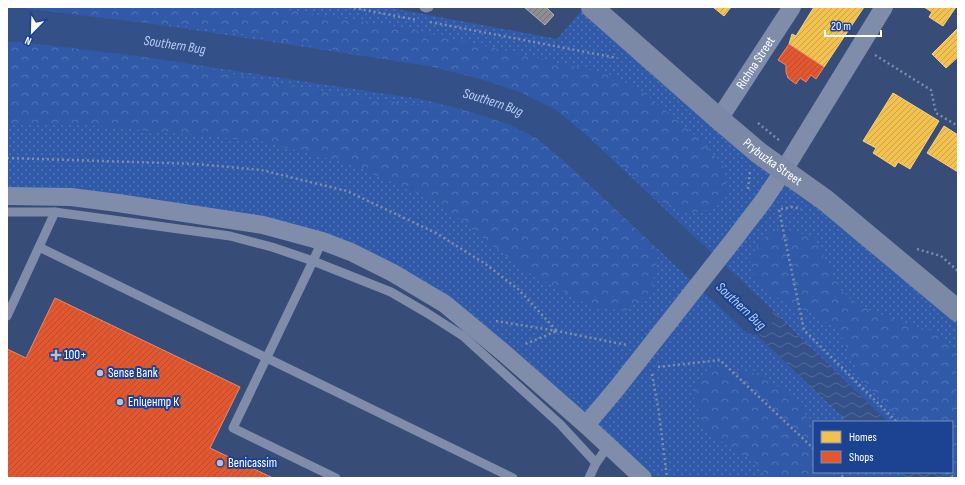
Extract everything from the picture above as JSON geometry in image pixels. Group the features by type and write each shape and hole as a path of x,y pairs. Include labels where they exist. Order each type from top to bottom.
{"street":[{"name":"Prybuzka Street","path":"592,7 759,153 831,205 958,311"},
{"name":"Richna Street","path":"719,119 792,7"},
{"path":"586,425 735,238 784,170 884,7"},
{"path":"7,196 71,197 263,225 322,241 351,252 393,273 445,304 504,353 609,445 643,478"}],"lane":[{"path":"424,7 429,7"},
{"path":"7,212 55,212 230,236 272,247 313,261 391,292 463,336 560,424 596,463"},
{"path":"7,316 55,212"},
{"path":"322,241 234,428 336,478"},
{"path":"39,247 513,478"},
{"path":"589,478 596,463 609,445"}],"path":[{"path":"349,7 417,20"},
{"path":"425,21 608,55 620,59"},
{"path":"860,47 884,60 931,90 936,113 958,126"},
{"path":"7,158 196,164 261,170 347,190 436,233 484,263 518,289 557,331"},
{"path":"807,211 792,207 778,210 804,330 896,421"},
{"path":"488,320 557,331 632,346"},
{"path":"519,347 557,331"},
{"path":"667,478 659,413 651,367 720,360 813,448"}],"green space":[{"path":"7,7 386,7 557,39 582,10 773,173 758,196 586,414 354,244 7,189"},
{"path":"7,7 269,7 410,29 612,75 643,92 703,142 723,166 727,191 715,209 686,213 650,196 623,165 566,126 499,89 443,69 209,28 24,11 7,12"},
{"path":"7,39 107,48 281,84 382,101 451,107 507,122 547,143 603,191 648,236 658,257 651,291 628,310 594,308 527,272 436,201 350,164 260,141 65,123 7,124"},
{"path":"785,183 885,261 958,322 958,478 655,478 597,424"},
{"path":"778,228 814,237 841,290 856,304 888,318 933,331 958,352 958,473 953,469 953,421 901,421 859,376 839,331 817,316 782,301 756,281 750,262 761,240"},
{"path":"719,367 762,375 802,402 813,440 813,473 830,473 835,478 769,478 757,464 716,438 702,426 693,394 701,375"}],"water":[{"path":"733,272 887,421 847,421 715,295"},
{"path":"901,473 939,473 945,478 906,478"}],"building: Homes":[{"path":"713,7 731,7 724,16"},
{"path":"814,7 864,7 824,67 789,44 792,34 796,36"},
{"path":"924,7 956,7 943,26 929,17 932,12"},
{"path":"958,28 958,57 946,68 932,54"},
{"path":"893,93 939,121 910,169 898,162 895,167 873,153 876,148 863,141"},
{"path":"944,126 958,135 958,172 927,153"}],"building: Shops":[{"path":"789,44 824,67 816,79 811,75 806,82 800,78 796,84 788,78 786,65 778,60"},
{"name":"Епіцентр К","path":"55,298 240,387 210,448 273,478 7,478 7,349 26,358"}],"building: Industry":[{"path":"524,7 546,7 554,15 545,25"}],"waterway":[{"name":"Southern Bug","path":"7,25 22,25 153,41 427,83 474,95 514,108 546,124 572,145 756,318"}],"place":[{"name":"100+","path":"56,355"},
{"name":"Sense Bank","path":"100,373"},
{"name":"Епіцентр К","path":"120,402"},
{"name":"Benicassim","path":"220,463"}]}
